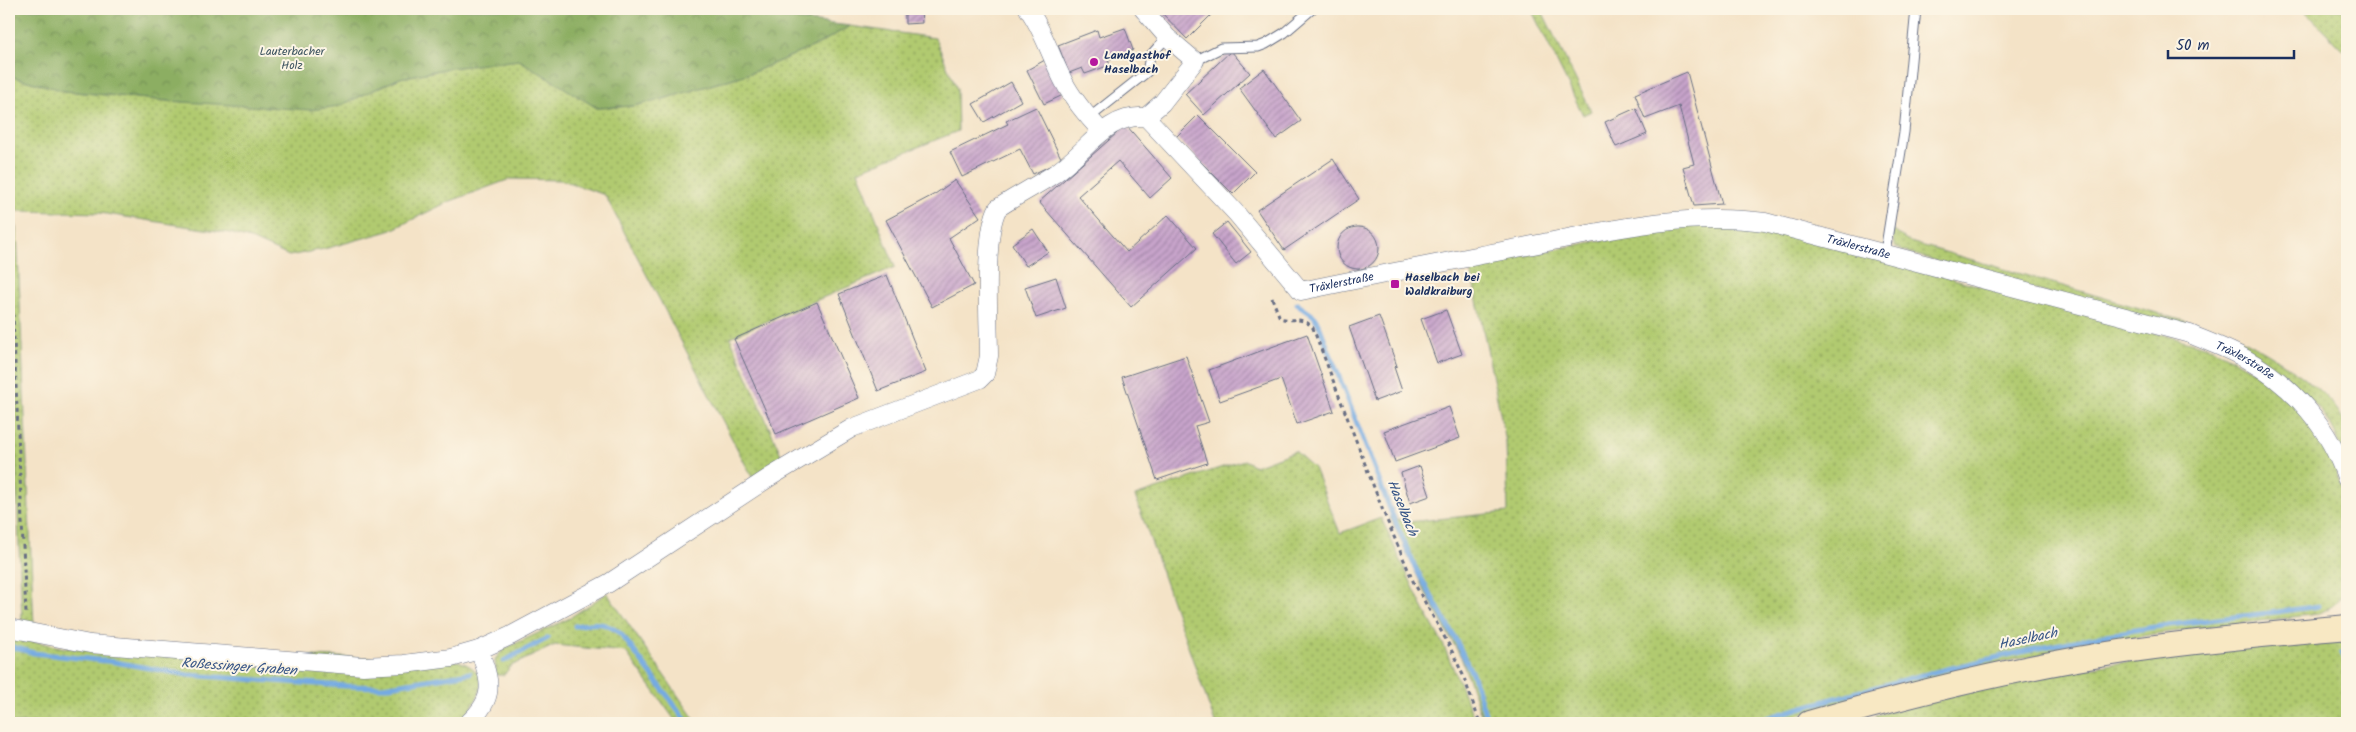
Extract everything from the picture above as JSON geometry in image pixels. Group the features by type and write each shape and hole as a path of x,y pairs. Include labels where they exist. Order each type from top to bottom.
{"street":[{"path":"1028,9 1053,55 1063,81 1080,109 1102,132"},
{"path":"9,628 90,644 363,666 452,658 479,650 609,583 770,477 852,428 980,379 985,374 989,356 990,238 994,214 998,208 1056,174 1102,132 1114,124 1129,117 1146,117 1162,103 1194,61 1167,38 1143,9"},
{"name":"Träxlerstraße","path":"1146,117 1236,213 1301,291 1432,263 1628,225 1702,217 1765,222 1885,252 2190,334 2245,358 2265,371 2303,403 2332,442 2347,480"},
{"path":"1809,723 2030,668 2126,651 2262,634 2347,627"},
{"path":"468,723 484,707 489,693 489,680 479,650"}],"lane":[{"path":"1194,61 1221,48 1258,47 1266,44 1284,33 1312,9"},
{"path":"1885,252 1904,132 1916,9"},
{"path":"1089,118 1148,72 1150,56 1167,38"}],"path":[{"path":"9,225 26,632"},
{"path":"1272,298 1280,318 1287,320 1295,318 1308,322 1313,328 1386,520 1413,580 1449,645 1463,675 1480,723"}],"green space":[{"name":"Lauterbacher Holz","path":"9,9 781,9 784,18 850,26 815,46 751,73 633,106 597,108 519,60 450,68 400,78 339,106 311,110 168,101 65,91 9,76"},
{"path":"1531,9 1541,9 1591,111 1583,115"},
{"path":"2303,9 2347,9 2347,54"},
{"path":"850,26 935,38 957,89 958,131 858,171 895,267 730,337 783,459 753,479 605,195 562,180 510,179 448,202 389,231 324,249 289,256 253,240 230,233 100,213 19,211 11,213 17,231 34,626 22,623 9,285 9,76 65,91 168,101 339,106 400,78 450,68 519,59 597,108 633,106 751,73 815,46"},
{"path":"1706,224 1770,230 2212,348 2259,374 2292,401 2306,418 2328,454 2337,474 2343,494 2348,526 2347,577 2340,599 2317,614 2154,634 2002,662 1860,697 1771,723 1484,723 1461,657 1423,588 1390,517 1407,522 1508,512 1506,442 1470,266 1653,230"},
{"path":"1892,230 1910,242 2233,335 2280,361 2314,386 2328,399 2339,412 2346,426 2348,439 2347,461 2329,422 2312,401 2281,374 2246,351 1902,251 1894,245"},
{"path":"1295,451 1314,468 1340,533 1381,518 1422,606 1443,644 1476,723 1215,723 1135,496 1244,460 1255,466"},
{"path":"607,593 697,723 677,723 626,652 555,645 511,666 504,675 496,675 495,659 504,649 568,619"},
{"path":"9,636 65,648 458,661 478,673 481,681 477,698 459,723 9,723"},
{"path":"2347,641 2347,723 1879,723 1876,715 1994,686 2126,662 2214,650"}],"building":[{"path":"871,9 921,9 922,23 905,24 905,12 871,13"},
{"path":"1158,9 1205,9 1211,15 1187,39"},
{"path":"1125,28 1133,50 1108,60 1110,65 1085,74 1082,68 1069,73 1058,45 1097,30 1099,37"},
{"path":"1231,51 1250,73 1204,115 1185,94"},
{"path":"1045,60 1063,95 1044,104 1027,70"},
{"path":"1264,69 1301,121 1276,139 1239,88"},
{"path":"1687,72 1722,204 1694,206 1683,167 1694,164 1679,106 1645,119 1635,94"},
{"path":"1011,82 1021,101 984,122 973,104"},
{"path":"1036,107 1062,160 1033,174 1020,149 962,177 950,152 1008,124 1006,121"},
{"path":"1636,108 1647,134 1616,147 1605,122"},
{"path":"1198,115 1255,172 1233,194 1176,137"},
{"path":"1126,125 1172,178 1150,198 1118,161 1078,196 1127,252 1168,215 1197,248 1131,307 1039,202"},
{"path":"1333,159 1359,199 1284,250 1257,210"},
{"path":"955,180 980,217 949,238 974,285 932,307 886,220 935,194"},
{"path":"1227,222 1251,252 1236,264 1212,234"},
{"path":"1362,227 1370,230 1376,236 1379,248 1376,260 1370,266 1354,269 1346,266 1340,260 1337,244 1340,236 1346,230"},
{"path":"1033,229 1048,252 1026,266 1012,244"},
{"path":"887,275 926,372 878,391 839,294"},
{"path":"1056,277 1066,308 1036,318 1025,287"},
{"path":"817,302 859,398 776,434 734,339"},
{"path":"1446,310 1462,354 1437,363 1421,319"},
{"path":"1379,316 1397,366 1394,367 1402,391 1375,401 1349,327"},
{"path":"1307,334 1334,411 1297,424 1281,379 1220,401 1209,370"},
{"path":"1186,356 1209,422 1195,426 1207,463 1157,480 1122,377"},
{"path":"1449,407 1460,438 1395,462 1384,431"},
{"path":"1420,466 1430,496 1410,503 1401,473"}],"waterway":[{"name":"Haselbach","path":"1297,304 1314,316 1319,325 1392,514 1415,567 1457,642 1473,676 1488,723"},
{"name":"Haselbach","path":"1749,723 1929,673 2020,652 2163,626 2318,606"},
{"path":"575,626 599,624 610,627 621,634 688,723"},
{"path":"504,661 548,638"},
{"name":"Roßessinger Graben","path":"9,646 34,653 115,662 188,675 346,686 383,687 470,673"},
{"name":"Haselbach","path":"2342,653 2347,662"}],"place":[{"name":"Landgasthof Haselbach","path":"1094,62"},
{"name":"Haselbach bei Waldkraiburg","path":"1395,284"}]}
